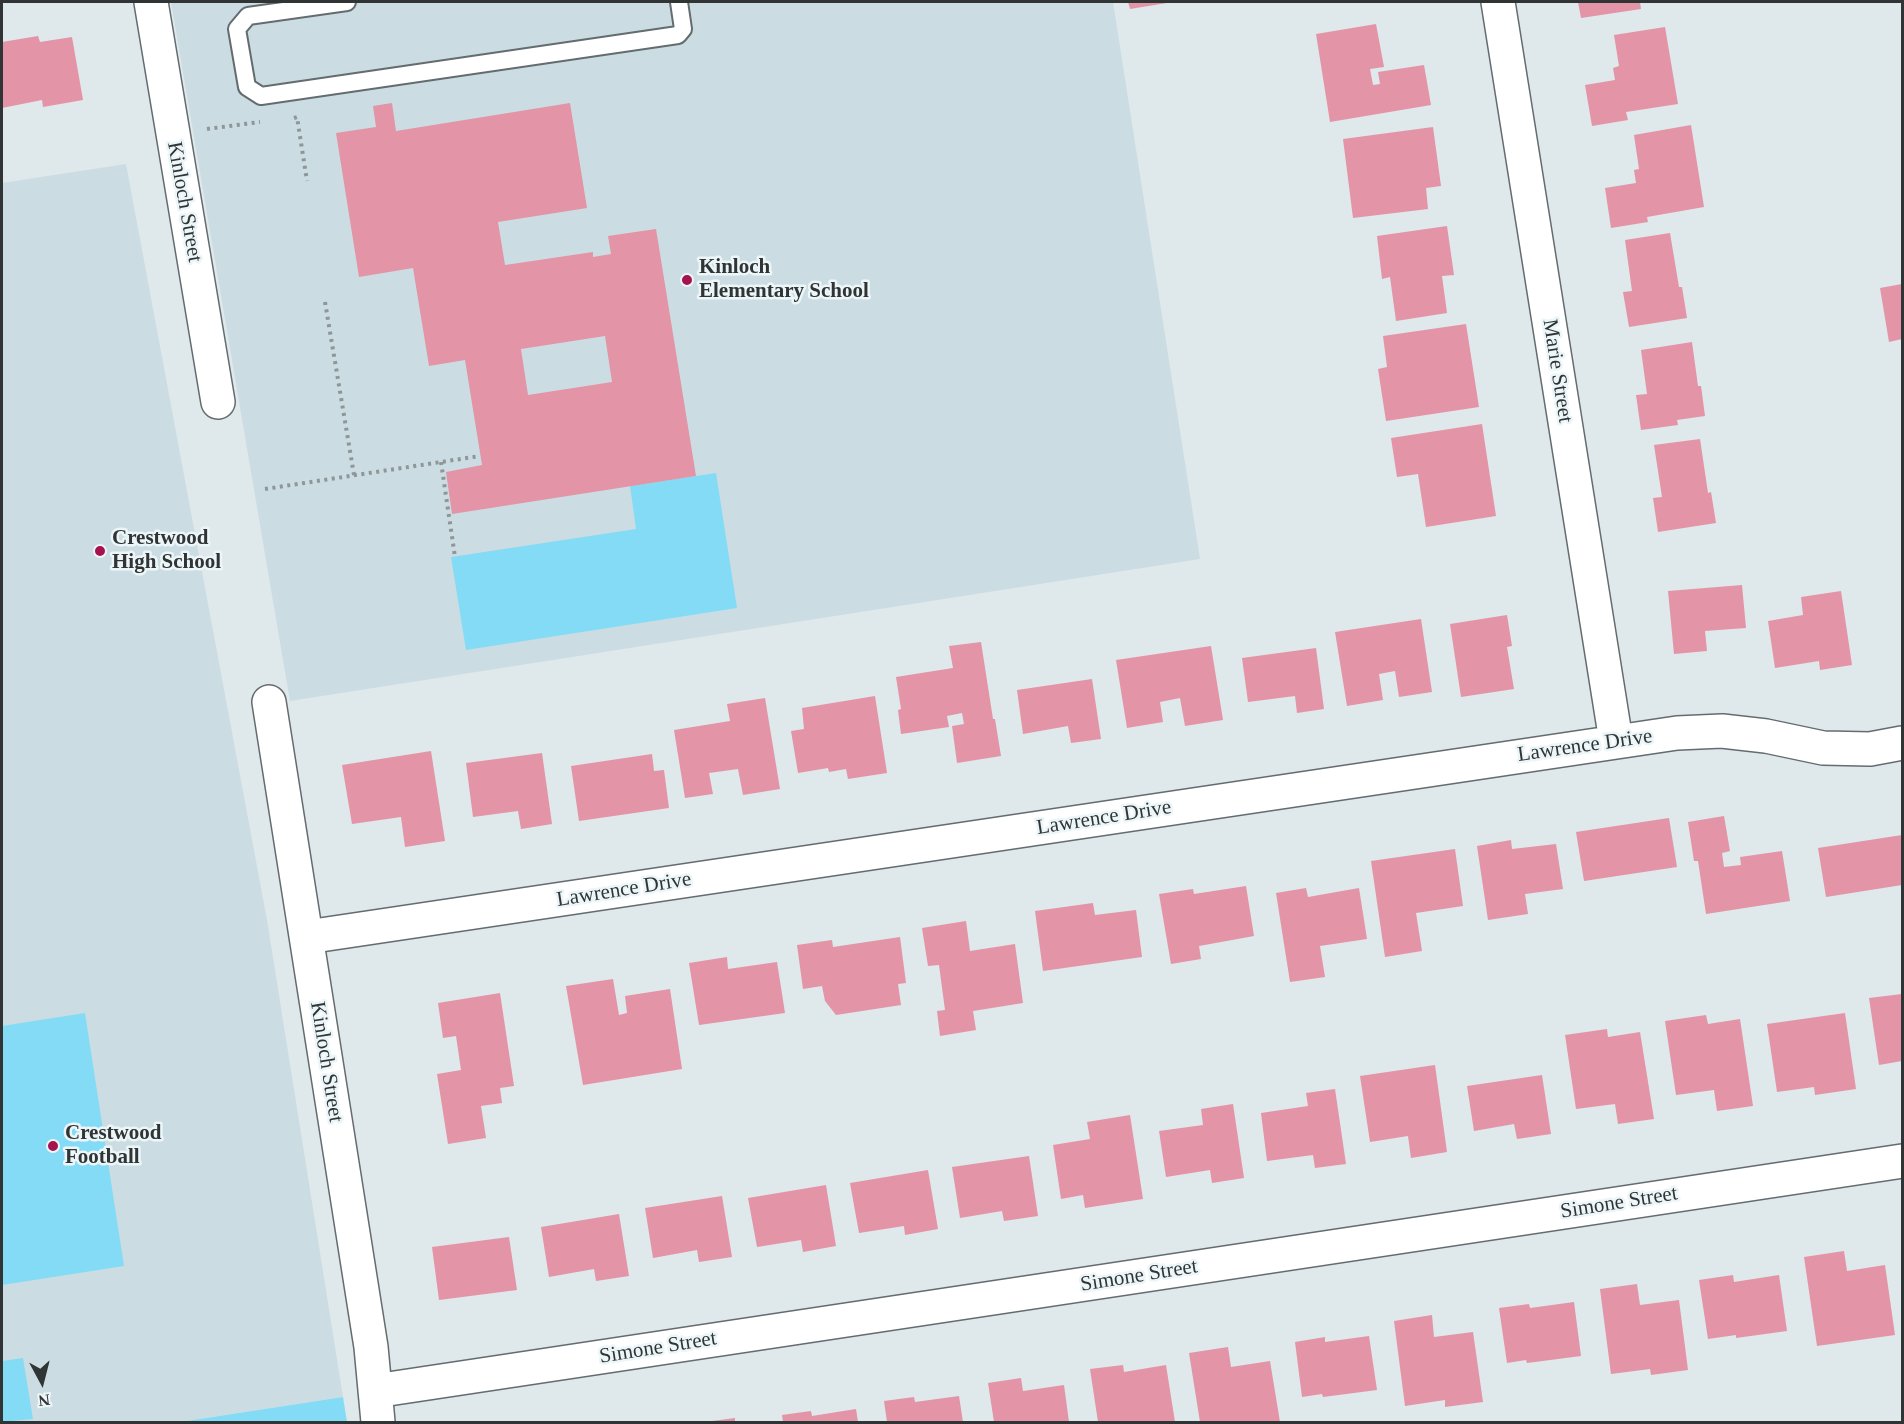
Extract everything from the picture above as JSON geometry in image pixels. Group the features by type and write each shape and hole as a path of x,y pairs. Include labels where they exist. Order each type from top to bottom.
{"street":[{"name":"Kinloch Street","path":"151,2 218,402"},
{"name":"Marie Street","path":"1498,2 1616,741"},
{"name":"Kinloch Street","path":"269,702 371,1347 376,1407"},
{"name":"Lawrence Drive","path":"307,937 1677,733 1722,731 1766,736 1823,748 1870,748 1902,743"},
{"name":"Simone Street","path":"376,1407 1902,1161"}],"lane":[{"path":"347,2 248,16 237,29 247,87 261,96 678,35 683,29 679,2"}],"path":[{"path":"286,119 297,117 307,181"},
{"path":"207,129 264,122"},
{"path":"325,302 354,475"},
{"path":"265,489 480,456"},
{"path":"441,462 455,557"}],"shaded area":[{"name":"Kinloch Elementary School","path":"171,2 1113,2 1200,559 290,701"},
{"name":"Crestwood High School","path":"126,164 267,920 343,1397 180,1422 2,1422 2,183"},
{"path":"716,473 737,608 466,650 451,557 636,529 630,486"},
{"name":"Crestwood Football","path":"85,1013 124,1266 2,1285 2,1026"},
{"path":"23,1358 33,1419 2,1422 2,1361"},
{"path":"343,1397 347,1422 180,1422"}],"building":[{"path":"1128,2 1167,2 1167,3 1130,9"},
{"path":"1578,2 1640,2 1641,9 1581,18"},
{"path":"1376,24 1384,67 1370,69 1373,85 1380,84 1378,72 1424,65 1431,105 1330,122 1316,34"},
{"path":"1665,27 1678,104 1626,112 1628,120 1592,126 1585,85 1615,80 1613,68 1619,66 1614,35"},
{"path":"38,36 40,42 72,37 83,100 43,107 42,100 2,108 2,42"},
{"path":"392,103 396,131 570,103 587,208 498,222 505,265 593,252 593,257 611,254 608,236 656,229 696,476 452,514 446,472 482,465 465,360 429,366 413,268 359,277 336,133 376,127 373,106","holes":["605,336 612,382 528,395 521,349"]},
{"path":"1691,125 1704,207 1647,217 1648,222 1611,228 1605,188 1636,183 1634,170 1639,169 1634,135"},
{"path":"1433,127 1441,186 1426,188 1428,209 1353,218 1343,139"},
{"path":"1447,226 1454,275 1442,276 1447,313 1396,321 1390,277 1382,279 1377,236"},
{"path":"1670,233 1687,318 1629,327 1623,292 1632,291 1625,240"},
{"path":"1902,284 1902,339 1889,342 1880,288"},
{"path":"1466,324 1479,407 1386,421 1378,369 1387,367 1383,336"},
{"path":"1692,342 1705,416 1677,420 1678,425 1641,430 1636,395 1647,394 1641,350"},
{"path":"1482,424 1496,516 1426,527 1418,474 1397,477 1391,438"},
{"path":"1700,439 1708,493 1711,492 1716,523 1658,532 1653,498 1662,497 1654,445"},
{"path":"1742,585 1746,628 1705,631 1707,651 1674,654 1668,591"},
{"path":"1841,591 1852,665 1820,670 1819,661 1775,668 1768,621 1803,615 1801,597"},
{"path":"1507,615 1512,646 1507,647 1514,689 1461,697 1450,624"},
{"path":"1421,619 1432,692 1399,697 1395,671 1379,674 1383,700 1347,706 1335,632"},
{"path":"981,642 1001,756 957,763 952,726 964,724 962,713 947,716 949,727 901,734 898,710 901,709 896,677 953,668 949,646"},
{"path":"1211,646 1223,720 1185,726 1180,698 1160,702 1163,722 1127,728 1116,660"},
{"path":"1316,648 1324,709 1297,713 1295,696 1248,702 1242,658"},
{"path":"1092,679 1101,739 1071,743 1068,726 1023,734 1017,690"},
{"path":"875,696 887,773 848,779 846,769 829,772 828,768 798,773 791,731 804,729 802,708"},
{"path":"765,698 780,789 743,795 738,769 709,773 713,794 685,798 674,730 730,721 727,704"},
{"path":"431,751 445,841 405,847 401,817 352,824 342,765"},
{"path":"542,753 552,824 521,829 518,811 473,817 466,763"},
{"path":"652,754 654,771 664,770 669,808 579,821 571,766"},
{"path":"1724,816 1730,851 1722,853 1724,867 1741,865 1740,857 1782,851 1790,901 1706,914 1698,861 1694,861 1688,822"},
{"path":"1669,818 1677,867 1584,881 1576,832"},
{"path":"1902,835 1902,885 1826,897 1818,848"},
{"path":"1511,840 1512,849 1556,844 1563,889 1525,894 1528,914 1488,920 1477,846"},
{"path":"1455,849 1463,906 1416,913 1422,951 1385,957 1371,861"},
{"path":"1246,886 1254,936 1199,946 1201,959 1171,964 1159,894 1193,889 1194,894"},
{"path":"1306,888 1308,897 1359,888 1367,939 1320,946 1325,977 1290,982 1276,893"},
{"path":"1093,903 1095,915 1136,910 1142,957 1043,971 1035,911"},
{"path":"966,921 970,951 1015,944 1023,1003 973,1011 976,1030 940,1036 937,1011 945,1010 939,965 928,966 922,928"},
{"path":"900,937 906,983 898,984 901,1005 836,1015 825,1001 822,986 803,989 797,945 832,940 833,947"},
{"path":"727,957 728,969 777,962 785,1013 699,1025 689,963"},
{"path":"613,979 619,1015 627,1013 625,996 670,989 682,1069 583,1085 566,986"},
{"path":"500,993 514,1086 500,1088 502,1103 481,1106 486,1138 448,1144 437,1074 461,1070 456,1036 443,1038 438,1003"},
{"path":"1902,994 1902,1061 1879,1065 1869,998"},
{"path":"1845,1013 1856,1089 1815,1095 1814,1087 1777,1092 1767,1024"},
{"path":"1706,1015 1708,1024 1740,1019 1753,1106 1717,1111 1714,1090 1676,1095 1665,1021"},
{"path":"1607,1029 1608,1037 1640,1032 1654,1119 1618,1124 1615,1104 1576,1109 1565,1035"},
{"path":"1435,1065 1447,1152 1411,1158 1408,1136 1370,1142 1360,1076"},
{"path":"1542,1075 1551,1134 1517,1139 1514,1124 1474,1131 1467,1086"},
{"path":"1335,1089 1346,1164 1315,1168 1313,1155 1267,1161 1261,1113 1308,1106 1306,1093"},
{"path":"1233,1104 1244,1178 1212,1183 1210,1170 1166,1177 1159,1131 1203,1125 1201,1109"},
{"path":"1130,1115 1143,1199 1085,1208 1083,1195 1061,1199 1053,1145 1090,1139 1087,1122"},
{"path":"1029,1156 1038,1216 1004,1221 1002,1211 960,1218 952,1167"},
{"path":"928,1170 938,1229 905,1235 904,1226 859,1233 850,1183"},
{"path":"826,1185 836,1246 803,1252 801,1240 757,1247 748,1198"},
{"path":"722,1196 732,1257 699,1262 697,1250 653,1258 645,1208"},
{"path":"619,1214 629,1276 596,1281 594,1269 549,1277 541,1227"},
{"path":"509,1237 517,1290 439,1300 432,1247"},
{"path":"1844,1251 1847,1271 1885,1265 1895,1335 1817,1346 1804,1257"},
{"path":"1733,1275 1734,1282 1779,1275 1787,1331 1736,1338 1736,1335 1708,1339 1699,1280"},
{"path":"1637,1284 1640,1305 1679,1300 1688,1370 1651,1375 1650,1369 1611,1374 1600,1289"},
{"path":"1574,1302 1581,1356 1527,1363 1526,1360 1507,1363 1499,1308 1529,1304 1530,1308"},
{"path":"1432,1315 1434,1337 1473,1332 1483,1402 1445,1407 1445,1400 1405,1406 1394,1321"},
{"path":"1369,1336 1377,1390 1323,1397 1322,1394 1302,1397 1295,1342 1325,1337 1325,1342"},
{"path":"1228,1347 1231,1367 1270,1361 1280,1422 1200,1422 1189,1353"},
{"path":"1123,1365 1124,1372 1166,1365 1175,1422 1098,1422 1090,1369"},
{"path":"1021,1378 1023,1391 1064,1385 1069,1422 994,1422 988,1383"},
{"path":"959,1396 963,1422 887,1422 884,1401 914,1397 915,1402"},
{"path":"856,1409 858,1422 783,1422 782,1415 811,1411 812,1416"},
{"path":"735,1418 735,1422 712,1422 712,1421"}],"place":[{"name":"Kinloch Elementary School","path":"687,280"},
{"name":"Crestwood High School","path":"100,551"},
{"name":"Crestwood Football","path":"53,1146"}]}
